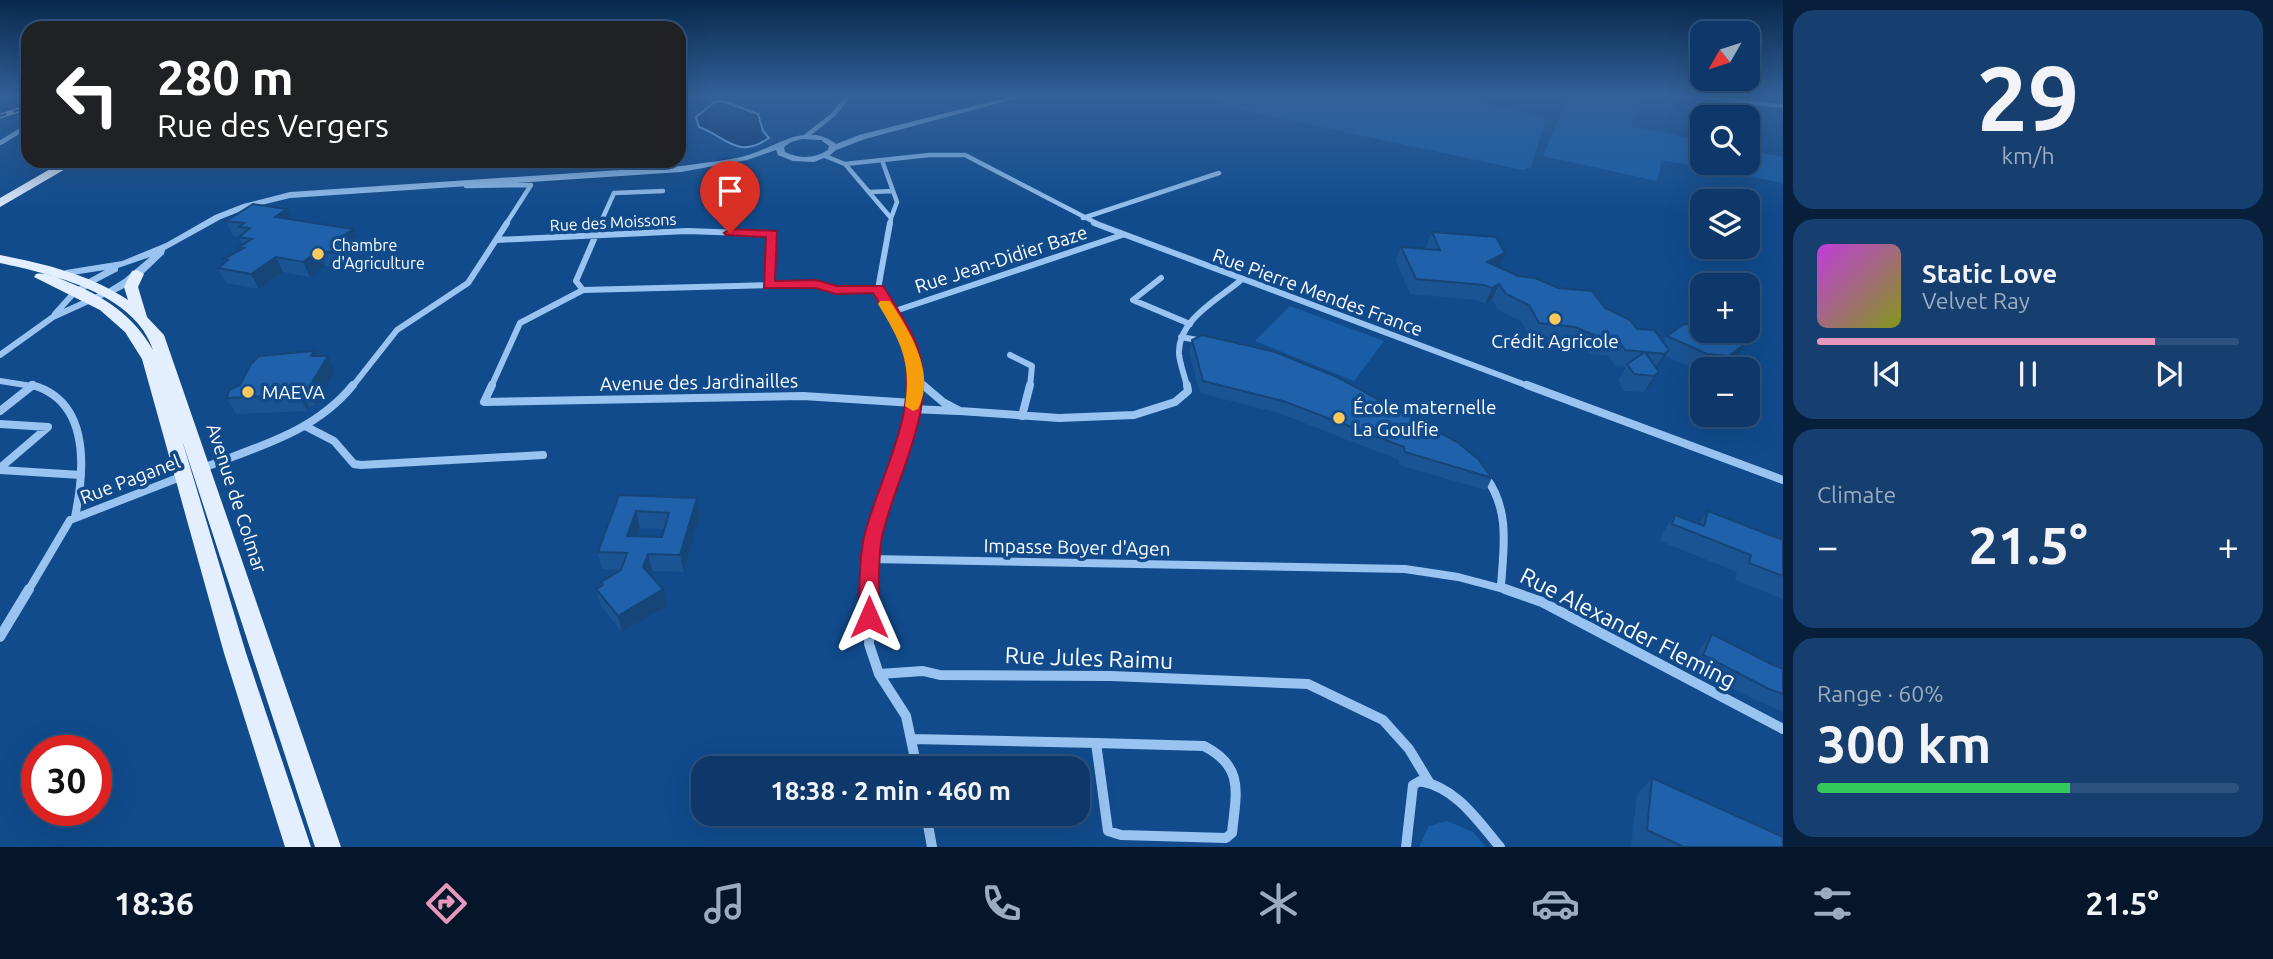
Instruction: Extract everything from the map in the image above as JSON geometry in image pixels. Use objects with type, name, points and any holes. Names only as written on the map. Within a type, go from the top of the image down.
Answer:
[{"type":"main road","points":[[1,202],[50,168]]},
{"type":"main road","points":[[1,202],[61,168]]},
{"type":"main road","name":"Avenue de Colmar","points":[[0,259],[66,273],[95,294],[133,329],[150,359],[200,469],[235,653],[298,847]]},
{"type":"main road","name":"Avenue de Colmar","points":[[0,268],[41,277],[95,294],[140,316],[162,346],[200,469],[328,847]]},
{"type":"main road","points":[[137,274],[131,287],[140,316]]},
{"type":"street","points":[[825,156],[833,148],[868,135]]},
{"type":"street","points":[[747,158],[780,146],[788,140],[806,136],[862,136]]},
{"type":"street","points":[[821,136],[833,148]]},
{"type":"street","points":[[780,146],[785,156]]},
{"type":"street","name":"Rue Pierre Mendes France","points":[[845,164],[929,155],[965,155],[1083,218],[1123,235],[1783,480]]},
{"type":"street","points":[[66,273],[124,264],[169,245],[207,223],[246,206],[307,192],[681,169],[747,158],[785,156],[800,159],[825,156],[845,164],[891,218]]},
{"type":"street","points":[[883,163],[897,202],[891,218],[878,289],[889,313],[908,342],[917,380],[894,478],[873,538],[870,559],[869,644],[879,674],[902,706],[915,756]]},
{"type":"street","points":[[1083,218],[1219,173]]},
{"type":"street","name":"Rue Paganel","points":[[0,637],[65,525],[75,517],[307,427],[350,392],[375,353],[397,330],[468,283],[531,185],[312,195],[268,203],[207,223]]},
{"type":"street","points":[[663,191],[614,193],[593,236],[576,281],[583,290],[816,284],[836,290],[878,289]]},
{"type":"street","points":[[870,192],[893,191]]},
{"type":"street","name":"Rue des Moissons","points":[[496,240],[687,232],[773,234],[768,285]]},
{"type":"street","name":"Rue Jean-Didier Baze","points":[[889,313],[1123,235]]},
{"type":"street","points":[[0,355],[52,317],[137,274],[169,245]]},
{"type":"street","points":[[52,317],[95,294],[124,264]]},
{"type":"street","points":[[1161,278],[1133,300],[1190,324]]},
{"type":"street","points":[[1214,344],[1181,337],[1190,324],[1241,280]]},
{"type":"street","name":"Avenue des Jardinailles","points":[[583,290],[520,323],[484,402],[803,396],[1081,421],[1116,418],[1182,399],[1188,391],[1179,353],[1181,337]]},
{"type":"street","points":[[1010,355],[1032,366],[1034,370],[1022,416]]},
{"type":"street","points":[[917,380],[958,411]]},
{"type":"street","points":[[0,381],[33,385],[50,391],[64,402],[72,416],[81,445],[75,517]]},
{"type":"street","points":[[0,411],[33,385]]},
{"type":"street","points":[[0,424],[48,427],[0,469]]},
{"type":"street","points":[[307,427],[334,441],[354,464],[361,465],[543,455]]},
{"type":"street","points":[[0,469],[80,475]]},
{"type":"street","points":[[1480,472],[1492,484],[1502,503],[1501,585]]},
{"type":"street","name":"Impasse Boyer d'Agen","points":[[870,559],[1284,567]]},
{"type":"street","name":"Rue Alexander Fleming","points":[[1284,567],[1405,569],[1501,585],[1542,602],[1783,729]]},
{"type":"street","name":"Rue Jules Raimu","points":[[879,674],[923,671],[940,675],[1298,682],[1322,689],[1383,720],[1409,749],[1429,782]]},
{"type":"street","points":[[912,739],[1096,741],[1204,746],[1220,752],[1232,764],[1236,781],[1232,833],[1226,838],[1121,835],[1108,831],[1096,741]]},
{"type":"street","points":[[1406,847],[1413,785],[1420,781],[1437,783],[1454,796],[1500,847]]},
{"type":"street","points":[[928,826],[932,847]]},
{"type":"shaded area","points":[[716,135],[766,135],[769,138],[749,147],[733,144]]},
{"type":"shaded area","points":[[1357,135],[1541,135],[1531,167],[1523,170]]},
{"type":"shaded area","points":[[1552,135],[1672,135],[1690,138],[1690,165],[1662,160],[1657,181],[1543,156]]},
{"type":"shaded area","points":[[1760,152],[1783,157],[1783,183],[1741,175],[1760,175]]},
{"type":"shaded area","points":[[1290,306],[1384,341],[1354,381],[1255,341]]},
{"type":"shaded area","points":[[1447,821],[1473,832],[1486,847],[1419,847],[1429,826]]},
{"type":"building","points":[[253,204],[287,209],[275,217],[353,229],[333,243],[347,245],[336,253],[318,251],[303,262],[276,257],[251,274],[218,268],[228,260],[224,259],[244,248],[239,247],[252,239],[239,237],[250,228],[239,227],[244,223],[226,221]]},
{"type":"building","points":[[1432,232],[1496,237],[1505,253],[1487,262],[1518,276],[1535,278],[1558,288],[1592,291],[1605,308],[1630,320],[1637,329],[1654,330],[1669,350],[1664,354],[1625,350],[1618,340],[1601,338],[1575,327],[1539,323],[1529,305],[1506,294],[1499,284],[1492,288],[1416,279],[1401,247],[1440,250]]},
{"type":"building","points":[[1684,324],[1690,325],[1690,343],[1746,343],[1729,356],[1707,354],[1667,336]]},
{"type":"building","name":"École maternelle La Goulfie","points":[[1202,335],[1275,352],[1337,377],[1457,442],[1478,459],[1492,478],[1405,452],[1404,447],[1283,401],[1203,381],[1192,340]]},
{"type":"building","points":[[314,351],[311,356],[328,356],[308,389],[301,390],[299,395],[227,398],[229,390],[240,385],[251,364],[259,356]]},
{"type":"building","points":[[1645,352],[1659,372],[1654,376],[1634,374],[1627,364]]},
{"type":"building","points":[[619,495],[697,498],[680,555],[648,554],[643,567],[663,589],[618,616],[596,589],[603,585],[601,582],[621,570],[627,553],[598,552]],"holes":[[[636,511],[669,513],[662,537],[627,536]]]},
{"type":"building","points":[[1708,511],[1783,540],[1783,576],[1749,563],[1751,555],[1672,524],[1675,515],[1704,526]]},
{"type":"building","points":[[1712,634],[1783,669],[1783,694],[1703,655]]},
{"type":"building","points":[[1652,778],[1783,837],[1783,847],[1684,847],[1647,830]]},
{"type":"slow traffic","points":[[885,304],[908,342],[917,380],[913,406]]},
{"type":"place","name":"Chambre d'Agriculture","points":[[318,254]]},
{"type":"place","name":"Crédit Agricole","points":[[1555,319]]},
{"type":"place","name":"MAEVA","points":[[248,392]]},
{"type":"place","name":"École maternelle La Goulfie","points":[[1339,418]]},
{"type":"route","points":[[730,233],[773,234],[768,285],[816,284],[836,290],[878,289],[889,313],[908,342],[917,380],[914,403],[894,478],[873,538],[869,617]]}]
